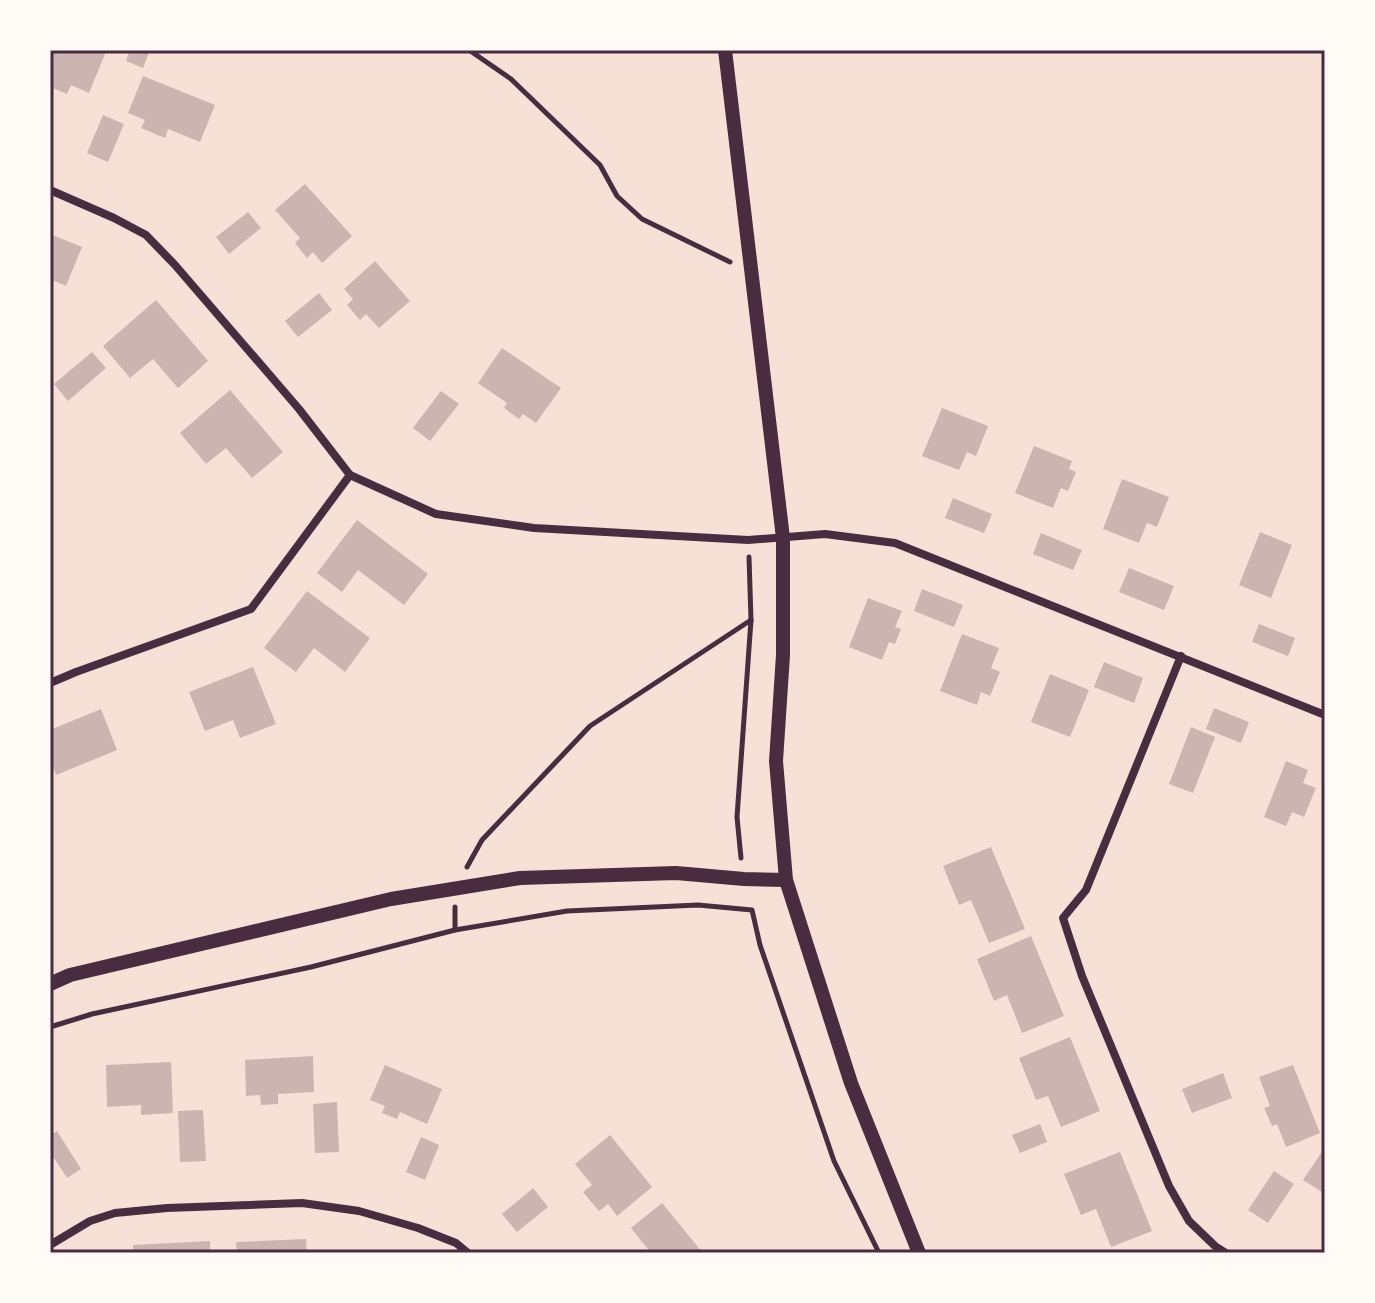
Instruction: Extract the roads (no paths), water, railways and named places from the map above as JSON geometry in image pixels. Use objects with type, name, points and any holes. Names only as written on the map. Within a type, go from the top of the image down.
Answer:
[{"type":"street","points":[[725,50],[783,538],[783,655],[776,761],[786,880],[851,1083],[919,1253]]},
{"type":"street","points":[[50,190],[146,235],[299,409],[350,475],[436,514],[534,528],[748,540],[825,534],[895,543],[1325,715]]},
{"type":"street","points":[[50,683],[251,609],[350,475]]},
{"type":"street","points":[[1181,656],[1086,890],[1063,918],[1082,976],[1169,1186],[1189,1221],[1226,1253]]},
{"type":"street","points":[[50,984],[70,975],[391,899],[520,878],[676,873],[786,880]]},
{"type":"street","points":[[50,1245],[90,1221],[115,1213],[302,1203],[359,1211],[418,1228],[456,1243],[468,1253]]}]
